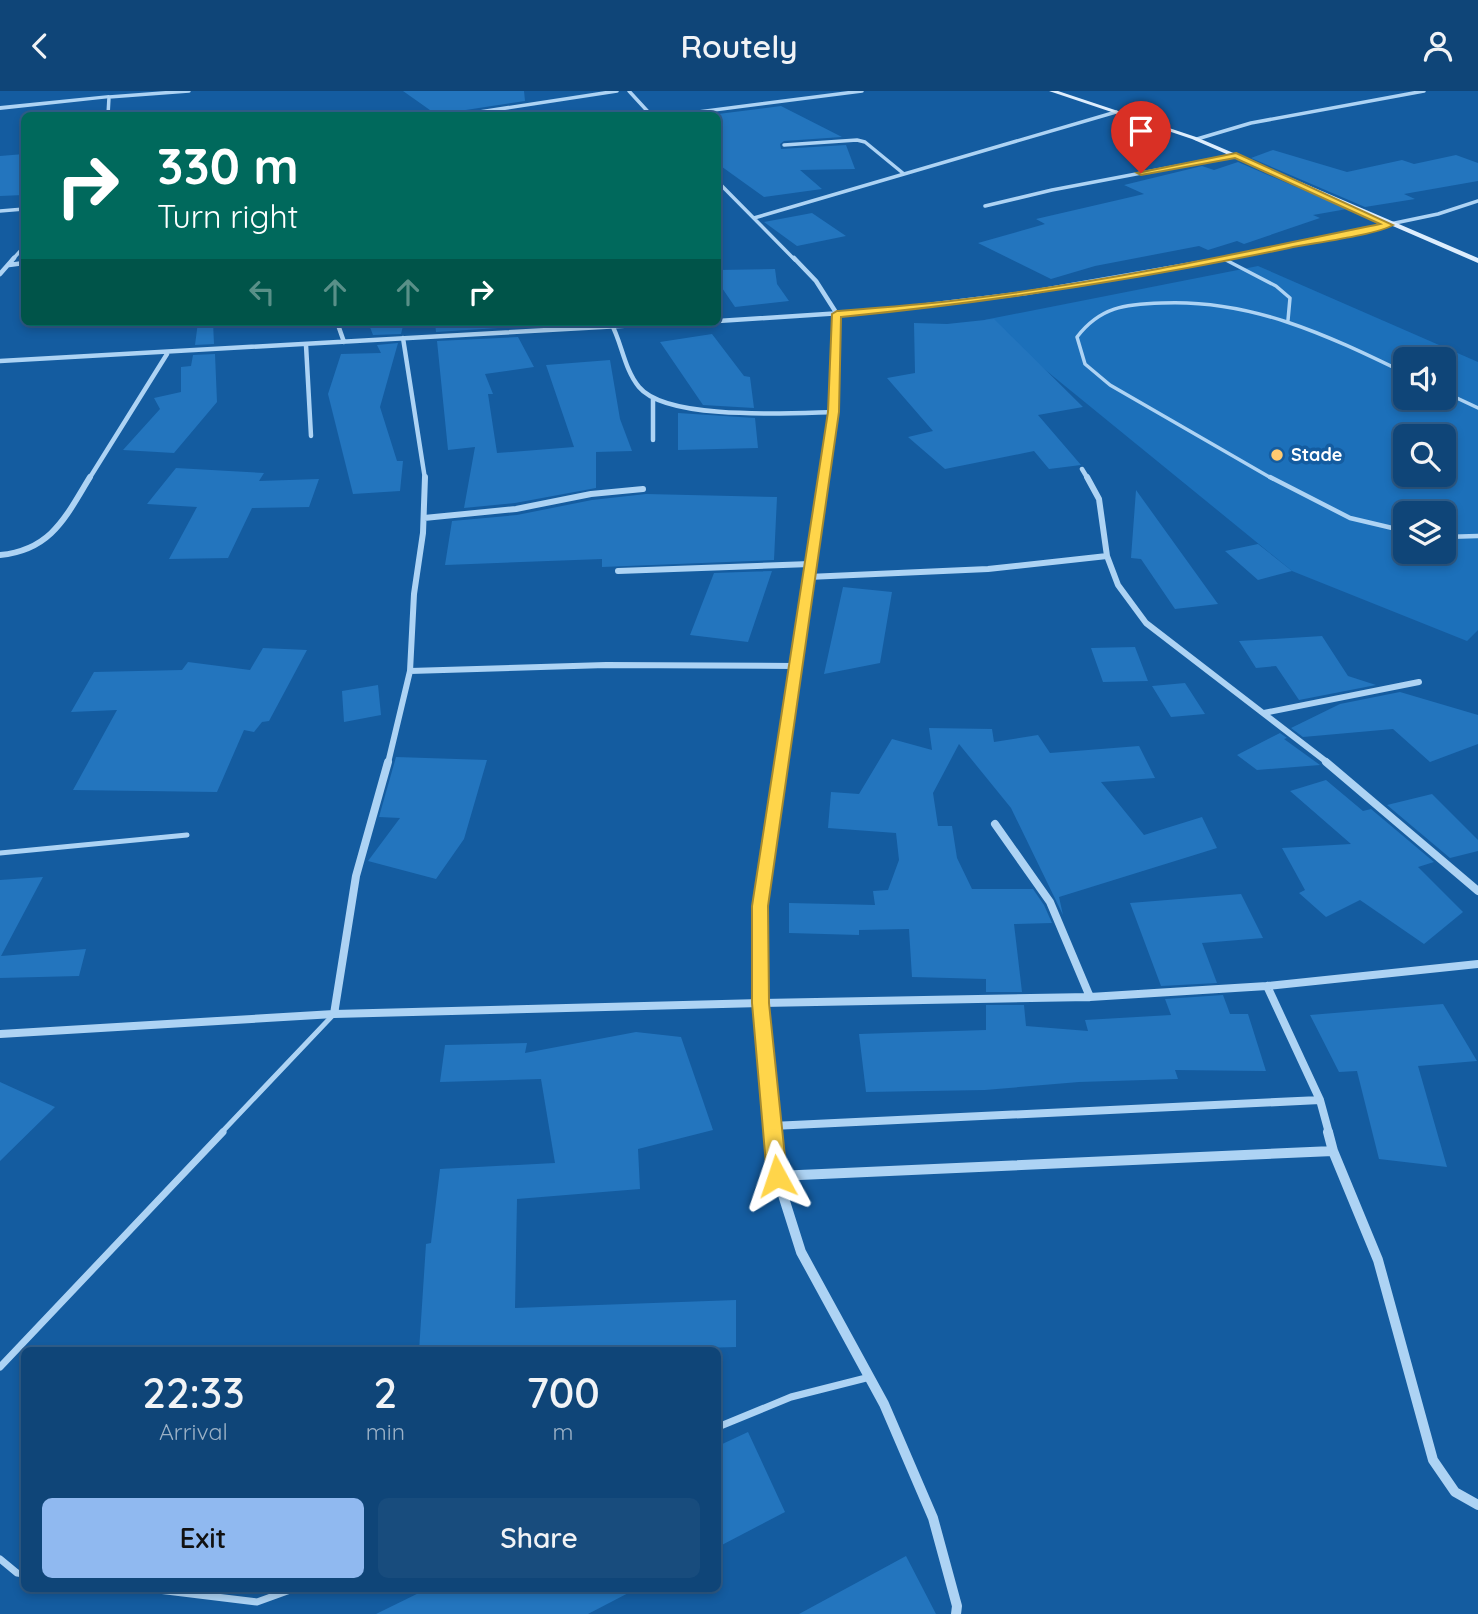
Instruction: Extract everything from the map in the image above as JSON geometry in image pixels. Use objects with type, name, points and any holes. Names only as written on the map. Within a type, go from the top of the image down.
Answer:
[{"type":"main road","points":[[1052,91],[1197,139],[1389,225],[1478,261]]},
{"type":"street","points":[[0,108],[189,91]]},
{"type":"street","points":[[480,112],[617,91]]},
{"type":"street","points":[[629,91],[649,112]]},
{"type":"street","points":[[698,112],[862,91]]},
{"type":"street","points":[[1197,139],[1251,123],[1424,91]]},
{"type":"street","points":[[108,112],[109,97]]},
{"type":"street","points":[[754,218],[1116,113]]},
{"type":"street","points":[[784,145],[857,140],[865,142],[904,174]]},
{"type":"street","points":[[985,206],[1052,190],[1236,155]]},
{"type":"street","points":[[721,185],[816,281],[837,314],[834,412],[760,906],[761,1003],[777,1176],[801,1252],[884,1404],[933,1518],[957,1606],[956,1614]]},
{"type":"street","points":[[721,321],[837,314],[973,301],[1224,259],[1438,214],[1478,201]]},
{"type":"street","points":[[0,211],[21,209]]},
{"type":"street","points":[[0,274],[21,251]]},
{"type":"street","points":[[9,265],[21,263]]},
{"type":"street","points":[[338,326],[344,342]]},
{"type":"street","points":[[0,361],[306,345],[582,326]]},
{"type":"street","points":[[613,326],[637,385],[653,400],[686,409],[834,412]]},
{"type":"street","points":[[334,1014],[356,876],[389,759],[410,671],[414,594],[424,518],[425,478],[403,338]]},
{"type":"street","points":[[306,345],[311,436]]},
{"type":"street","points":[[0,555],[11,555],[41,544],[58,529],[167,353]]},
{"type":"street","points":[[653,400],[653,440]]},
{"type":"street","points":[[1082,469],[1099,499],[1107,556],[1118,585],[1146,623],[1349,780],[1478,891]]},
{"type":"street","points":[[424,518],[516,509],[559,502],[591,493],[643,489]]},
{"type":"street","points":[[808,577],[988,569],[1107,556]]},
{"type":"street","points":[[618,571],[810,564]]},
{"type":"street","points":[[410,671],[606,665],[795,666]]},
{"type":"street","points":[[1264,713],[1419,682]]},
{"type":"street","points":[[995,824],[1050,902],[1090,997]]},
{"type":"street","points":[[0,1034],[334,1014],[1090,997],[1267,986],[1478,964]]},
{"type":"street","points":[[1267,986],[1320,1100],[1333,1151],[1378,1260],[1433,1460],[1455,1492],[1478,1505]]},
{"type":"street","points":[[772,1126],[1320,1100]]},
{"type":"street","points":[[777,1176],[1333,1151]]},
{"type":"lane","points":[[1224,259],[1276,286],[1290,298],[1289,320]]},
{"type":"lane","points":[[1393,368],[1289,320],[1228,303],[1174,301],[1131,306],[1093,318],[1077,337],[1085,364],[1121,392],[1244,464],[1350,517],[1393,528]]},
{"type":"lane","points":[[1456,398],[1478,408]]},
{"type":"lane","points":[[1456,537],[1478,536]]},
{"type":"lane","points":[[0,853],[187,835]]},
{"type":"lane","points":[[0,1367],[334,1014]]},
{"type":"lane","points":[[721,1426],[791,1397],[870,1377]]},
{"type":"lane","points":[[0,1559],[21,1574]]},
{"type":"lane","points":[[174,1592],[257,1602],[285,1592]]},
{"type":"shaded area","name":"Stade","points":[[1258,266],[1444,347],[1393,347],[1393,410],[1456,410],[1456,352],[1478,362],[1478,630],[1467,641],[1292,571],[984,320]]},
{"type":"building","points":[[403,91],[524,91],[525,101],[458,112],[433,112]]},
{"type":"building","points":[[781,106],[842,137],[784,141],[780,144],[781,149],[846,145],[855,169],[800,170],[822,189],[764,197],[721,166],[721,114]]},
{"type":"building","points":[[1273,150],[1347,172],[1402,160],[1414,164],[1456,155],[1478,163],[1478,181],[1404,194],[1415,199],[1365,207],[1251,158]]},
{"type":"building","points":[[21,154],[21,195],[0,196],[0,156]]},
{"type":"building","points":[[1238,162],[1347,209],[1313,215],[1320,218],[1244,244],[1237,241],[1208,250],[1199,246],[1095,266],[1051,279],[978,243],[1045,224],[1036,219],[1144,194],[1124,185],[1202,166],[1214,170]]},
{"type":"building","points":[[812,213],[846,236],[797,246],[764,222]]},
{"type":"building","points":[[775,269],[777,284],[789,301],[735,307],[721,286],[721,270]]},
{"type":"building","points":[[994,319],[1083,407],[1038,415],[1081,465],[1049,469],[1034,451],[945,469],[908,437],[933,431],[887,378],[915,373],[914,323],[947,324]]},
{"type":"building","points":[[197,326],[213,326],[214,344],[195,345]]},
{"type":"building","points":[[370,326],[403,326],[401,334],[373,335]]},
{"type":"building","points":[[435,326],[513,327],[436,332]]},
{"type":"building","points":[[712,334],[744,376],[750,377],[754,408],[703,405],[660,342]]},
{"type":"building","points":[[518,337],[534,367],[485,374],[493,394],[488,394],[497,453],[574,447],[546,365],[610,360],[620,419],[632,451],[596,452],[596,488],[515,503],[464,508],[475,447],[448,450],[437,341]]},
{"type":"building","points":[[398,343],[380,407],[397,461],[403,461],[400,491],[353,494],[328,394],[341,354],[381,353],[377,345]]},
{"type":"building","points":[[215,354],[217,402],[174,453],[123,450],[160,409],[154,398],[181,392],[181,367],[191,366],[193,355]]},
{"type":"building","points":[[678,413],[755,418],[758,448],[678,450]]},
{"type":"building","points":[[176,468],[264,473],[259,481],[319,479],[309,507],[252,508],[228,558],[169,559],[197,507],[147,504]]},
{"type":"building","points":[[1136,490],[1218,604],[1175,609],[1141,559],[1131,558]]},
{"type":"building","points":[[646,494],[777,497],[774,560],[602,567],[602,559],[445,565],[452,521],[517,515],[592,500]]},
{"type":"building","points":[[1258,544],[1292,571],[1258,580],[1225,551]]},
{"type":"building","points":[[772,571],[748,642],[690,635],[714,573]]},
{"type":"building","points":[[843,587],[892,592],[880,663],[824,674]]},
{"type":"building","points":[[1322,636],[1348,676],[1376,685],[1299,700],[1276,666],[1256,668],[1239,641]]},
{"type":"building","points":[[1135,647],[1148,681],[1103,682],[1091,648]]},
{"type":"building","points":[[263,648],[307,650],[269,721],[262,722],[254,732],[244,730],[217,792],[73,790],[117,710],[71,712],[94,672],[182,670],[188,662],[250,670]]},
{"type":"building","points":[[1185,683],[1205,714],[1171,717],[1152,686]]},
{"type":"building","points":[[378,685],[381,715],[344,722],[342,691]]},
{"type":"building","points":[[1400,692],[1478,715],[1478,744],[1430,762],[1393,729],[1303,737],[1291,728],[1340,704]]},
{"type":"building","points":[[929,728],[992,729],[994,742],[1038,735],[1050,753],[1139,746],[1155,778],[1101,782],[1144,835],[1202,817],[1217,848],[1059,897],[1063,915],[1011,808],[959,744],[933,793],[938,826],[952,826],[957,858],[972,889],[1033,889],[1052,923],[1014,924],[1022,992],[986,992],[986,979],[912,977],[909,929],[859,930],[859,935],[789,933],[789,903],[875,905],[873,891],[888,890],[899,860],[896,833],[828,828],[831,792],[859,794],[892,739],[932,750]]},
{"type":"building","points":[[1280,733],[1287,738],[1284,739],[1320,765],[1257,770],[1237,755]]},
{"type":"building","points":[[396,757],[487,760],[464,839],[436,879],[368,861],[400,818],[379,817]]},
{"type":"building","points":[[1326,780],[1363,811],[1371,809],[1434,862],[1418,867],[1463,912],[1424,944],[1360,900],[1326,917],[1299,893],[1305,890],[1282,848],[1351,844],[1290,791]]},
{"type":"building","points":[[1432,794],[1478,840],[1478,851],[1450,858],[1387,805]]},
{"type":"building","points":[[43,877],[1,956],[86,949],[79,976],[0,978],[0,880]]},
{"type":"building","points":[[1241,894],[1263,938],[1202,943],[1217,983],[1161,986],[1130,903]]},
{"type":"building","points":[[1223,995],[1230,1014],[1248,1014],[1266,1071],[1175,1070],[1178,1079],[1079,1082],[985,1090],[866,1092],[859,1034],[986,1030],[986,1005],[1024,1005],[1026,1026],[1088,1031],[1085,1020],[1171,1015],[1165,999]]},
{"type":"building","points":[[1443,1004],[1477,1061],[1418,1066],[1447,1167],[1379,1159],[1357,1071],[1339,1072],[1310,1015]]},
{"type":"building","points":[[636,1032],[681,1037],[713,1130],[638,1149],[640,1189],[517,1199],[515,1308],[736,1300],[736,1347],[419,1347],[426,1244],[431,1243],[440,1169],[555,1163],[541,1079],[440,1082],[445,1045],[527,1043],[525,1053]]},
{"type":"building","points":[[0,1082],[55,1107],[0,1161]]},
{"type":"building","points":[[748,1432],[785,1512],[721,1545],[721,1445]]},
{"type":"building","points":[[906,1556],[936,1614],[799,1614]]},
{"type":"building","points":[[421,1592],[630,1592],[588,1614],[376,1614]]},
{"type":"place","name":"Stade","points":[[1277,455]]},
{"type":"route","points":[[777,1176],[761,1003],[760,906],[834,412],[837,314],[960,303],[1027,293],[1224,259],[1389,225],[1236,155],[1141,173]]}]
